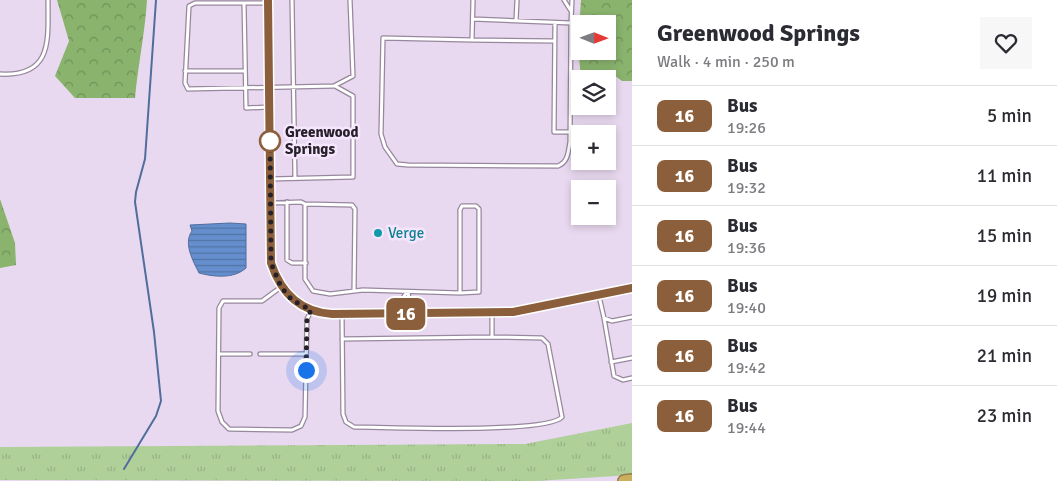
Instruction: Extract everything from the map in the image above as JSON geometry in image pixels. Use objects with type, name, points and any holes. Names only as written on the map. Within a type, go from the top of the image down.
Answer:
[{"type":"highway","points":[[624,481],[632,480]]},
{"type":"street","points":[[268,1],[271,263],[281,287],[292,300],[321,314],[492,313],[532,309],[632,288]]},
{"type":"lane","points":[[0,74],[28,71],[39,63],[47,44],[48,0]]},
{"type":"lane","points":[[292,0],[295,178]]},
{"type":"lane","points":[[268,1],[195,3],[189,6],[184,83],[188,90],[334,86],[353,76],[350,0]]},
{"type":"lane","points":[[472,40],[473,0]]},
{"type":"lane","points":[[516,21],[517,0]]},
{"type":"lane","points":[[564,0],[572,11]]},
{"type":"lane","points":[[572,0],[572,15]]},
{"type":"lane","points":[[244,3],[246,108],[269,107]]},
{"type":"lane","points":[[473,19],[571,23],[568,158],[564,164],[558,166],[397,164],[392,160],[381,134],[383,38],[554,42]]},
{"type":"lane","points":[[554,22],[554,132],[570,132]]},
{"type":"lane","points":[[185,71],[245,71]]},
{"type":"lane","points":[[270,179],[353,177],[353,96],[334,86]]},
{"type":"lane","points":[[270,202],[352,205],[355,210],[354,291]]},
{"type":"lane","points":[[287,202],[287,260],[292,263],[306,263]]},
{"type":"lane","points":[[305,204],[306,279],[312,291],[330,294],[354,291],[460,293],[476,293],[480,290],[479,209],[476,206],[462,206],[460,210],[460,293]]},
{"type":"lane","points":[[281,287],[262,301],[224,301],[219,308],[218,411],[222,422],[228,429],[292,430],[301,426],[305,417],[307,319],[311,310]]},
{"type":"lane","points":[[408,292],[411,314]]},
{"type":"lane","points":[[402,314],[402,299],[408,292]]},
{"type":"lane","points":[[599,296],[614,376],[623,380],[632,378]]},
{"type":"lane","points":[[492,313],[492,337]]},
{"type":"lane","points":[[342,314],[342,339],[343,414],[346,422],[354,427],[523,427],[558,422],[562,417],[548,344],[542,338],[342,339]]},
{"type":"lane","points":[[604,318],[612,321],[632,317]]},
{"type":"lane","points":[[219,354],[250,354]]},
{"type":"lane","points":[[260,354],[306,354]]},
{"type":"lane","points":[[611,362],[632,358]]},
{"type":"green space","points":[[57,0],[147,0],[135,98],[75,98],[55,76],[69,41]]},
{"type":"green space","points":[[581,0],[632,0],[632,81],[622,81],[616,77],[616,70],[580,70],[579,60],[616,60],[616,15],[580,15]]},
{"type":"green space","points":[[0,199],[15,243],[16,265],[0,268]]},
{"type":"green space","points":[[632,423],[632,475],[537,481],[0,480],[0,447],[525,444]]},
{"type":"water","points":[[246,224],[246,268],[241,272],[230,275],[217,276],[199,273],[192,258],[188,241],[192,231],[190,225]]},
{"type":"waterway","points":[[124,469],[156,416],[161,401],[154,332],[135,202],[145,159],[156,0]]},
{"type":"bus line","name":"16","points":[[268,0],[271,263],[280,285],[292,300],[321,314],[497,313],[532,309],[632,288]]},
{"type":"place","name":"Greenwood Springs","points":[[270,141]]},
{"type":"place","name":"Verge","points":[[378,233]]},
{"type":"route","points":[[270,141],[271,263],[281,287],[292,300],[311,310],[307,319],[306,370]]}]
